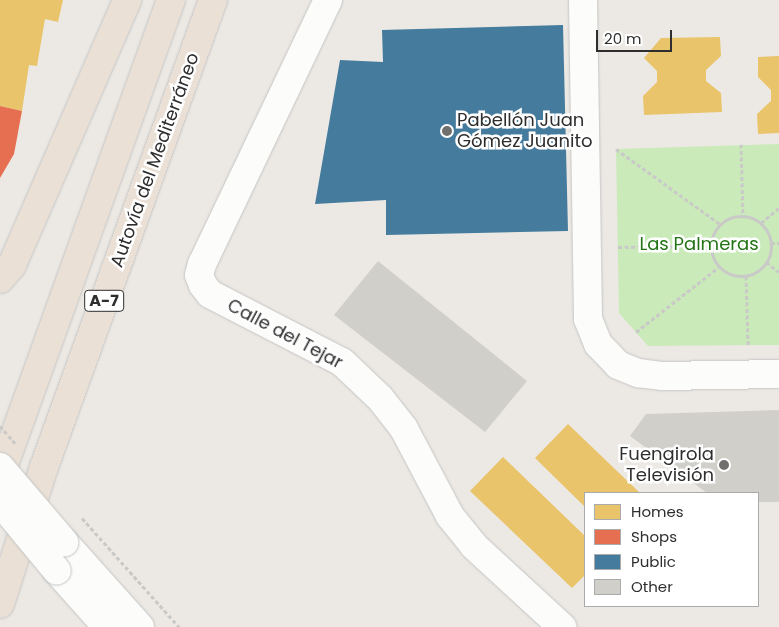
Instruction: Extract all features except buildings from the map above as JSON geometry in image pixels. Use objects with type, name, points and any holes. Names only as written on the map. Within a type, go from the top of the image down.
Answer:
[{"type":"highway","points":[[0,280],[12,265],[127,0]]},
{"type":"highway","name":"A-7","points":[[0,476],[171,0]]},
{"type":"highway","name":"Autovía del Mediterráneo","points":[[0,604],[47,458],[213,0]]},
{"type":"street","name":"Calle del Tejar","points":[[328,0],[202,264],[200,275],[203,285],[210,294],[342,362],[374,392],[404,429],[450,516],[474,546],[562,627]]},
{"type":"street","points":[[583,0],[588,319],[598,344],[618,365],[638,372],[663,376],[779,374]]},
{"type":"street","points":[[0,467],[140,627]]},
{"type":"street","points":[[0,502],[57,571],[107,627]]},
{"type":"path","points":[[741,144],[743,216]]},
{"type":"path","points":[[616,149],[720,224]]},
{"type":"path","points":[[761,223],[779,208]]},
{"type":"path","points":[[743,216],[761,223],[771,243],[766,262],[746,276],[727,273],[719,267],[711,246],[720,224],[728,218],[743,216]]},
{"type":"path","points":[[771,243],[779,243]]},
{"type":"path","points":[[618,247],[711,246]]},
{"type":"path","points":[[766,262],[779,272]]},
{"type":"path","points":[[636,332],[719,267]]},
{"type":"path","points":[[746,276],[748,345]]},
{"type":"path","points":[[0,426],[20,449]]},
{"type":"path","points":[[80,516],[179,627]]},
{"type":"green space","name":"Las Palmeras","points":[[779,144],[779,345],[648,346],[619,313],[616,149]]},
{"type":"place","name":"Pabellón Juan Gómez Juanito","points":[[447,131]]},
{"type":"place","name":"Fuengirola Televisión","points":[[724,465]]}]
